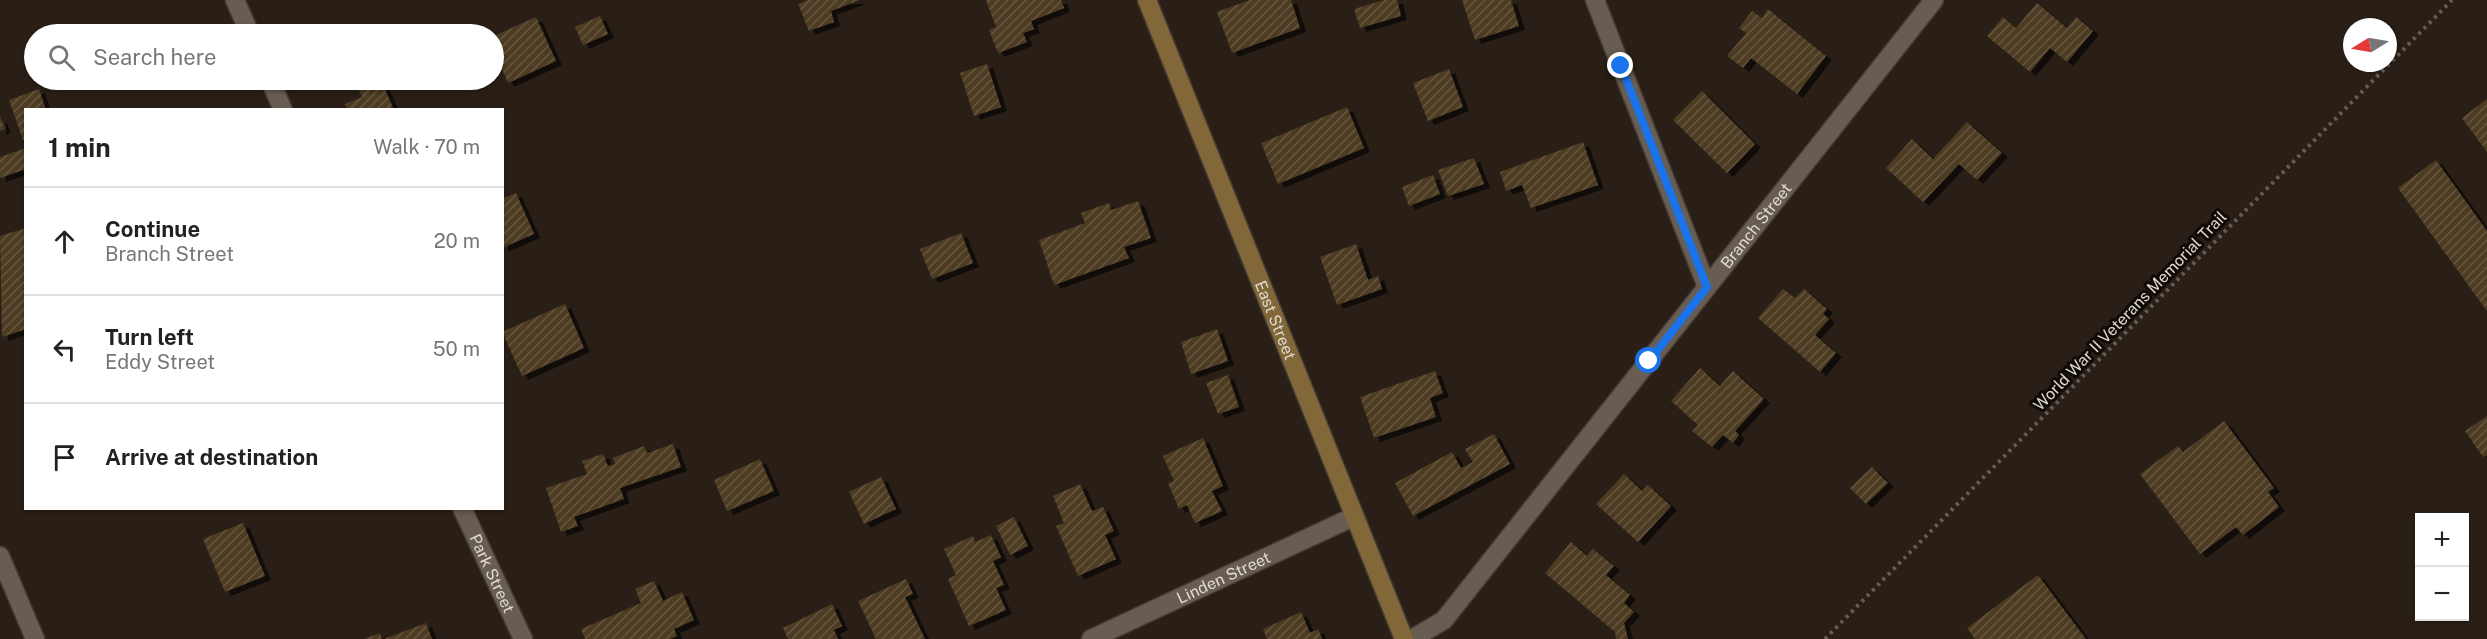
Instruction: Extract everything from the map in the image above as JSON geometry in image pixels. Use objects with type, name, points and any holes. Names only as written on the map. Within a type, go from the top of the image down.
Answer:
[{"type":"main road","name":"East Street","points":[[1147,0],[1404,639]]},
{"type":"street","points":[[235,0],[246,24]]},
{"type":"street","points":[[1595,0],[1707,287]]},
{"type":"street","name":"Branch Street","points":[[1412,639],[1444,620],[1934,0]]},
{"type":"street","points":[[274,90],[282,108]]},
{"type":"street","name":"Park Street","points":[[463,510],[523,639]]},
{"type":"street","name":"Linden Street","points":[[1091,639],[1353,517]]},
{"type":"street","points":[[2,568],[35,639]]},
{"type":"path","name":"World War II Veterans Memorial Trail","points":[[1825,639],[2452,0]]},
{"type":"building","points":[[808,0],[860,0],[831,11],[834,22],[809,31],[798,4]]},
{"type":"building","points":[[986,0],[1061,0],[1064,8],[1031,21],[1034,29],[1023,33],[1027,42],[998,53],[989,30],[996,27]]},
{"type":"building","points":[[1250,0],[1291,0],[1300,28],[1232,53],[1217,12]]},
{"type":"building","points":[[1384,0],[1397,0],[1401,16],[1360,28],[1354,9]]},
{"type":"building","points":[[1462,0],[1511,0],[1519,26],[1475,40]]},
{"type":"building","points":[[2037,3],[2067,28],[2076,17],[2093,31],[2067,62],[2050,48],[2030,72],[1987,36],[2003,17],[2016,28]]},
{"type":"building","points":[[1768,9],[1826,56],[1797,94],[1751,58],[1743,68],[1727,56],[1746,33],[1739,28],[1752,11],[1762,18]]},
{"type":"building","points":[[600,16],[608,34],[583,45],[575,27]]},
{"type":"building","points":[[536,17],[556,61],[508,83],[504,74],[504,31]]},
{"type":"building","points":[[987,64],[1001,107],[974,116],[960,73]]},
{"type":"building","points":[[1449,69],[1463,107],[1428,121],[1413,83]]},
{"type":"building","points":[[39,90],[45,108],[24,108],[24,140],[23,140],[9,100]]},
{"type":"building","points":[[359,90],[385,90],[393,108],[346,108],[345,104],[362,97]]},
{"type":"building","points":[[1702,91],[1755,144],[1727,173],[1673,120]]},
{"type":"building","points":[[2487,99],[2487,152],[2462,118]]},
{"type":"building","points":[[1347,107],[1364,148],[1278,184],[1261,143]]},
{"type":"building","points":[[0,116],[5,129],[0,131]]},
{"type":"building","points":[[1967,122],[2002,153],[1977,180],[1959,164],[1923,202],[1886,168],[1912,139],[1933,159]]},
{"type":"building","points":[[1583,142],[1598,185],[1531,208],[1522,185],[1506,191],[1500,172]]},
{"type":"building","points":[[24,149],[24,170],[0,178],[0,157]]},
{"type":"building","points":[[1474,158],[1484,184],[1448,196],[1438,170]]},
{"type":"building","points":[[2436,160],[2487,231],[2487,311],[2398,188]]},
{"type":"building","points":[[1433,175],[1440,194],[1409,206],[1402,187]]},
{"type":"building","points":[[516,193],[534,234],[504,247],[504,198]]},
{"type":"building","points":[[1138,201],[1151,238],[1124,247],[1129,258],[1054,285],[1039,240],[1085,223],[1081,213],[1109,203],[1111,210]]},
{"type":"building","points":[[24,229],[24,330],[2,337],[0,236]]},
{"type":"building","points":[[961,233],[973,263],[932,279],[920,249]]},
{"type":"building","points":[[1356,244],[1368,280],[1378,276],[1382,289],[1337,305],[1320,257]]},
{"type":"building","points":[[1783,289],[1795,298],[1804,289],[1827,309],[1823,314],[1829,319],[1815,335],[1836,353],[1820,372],[1758,318]]},
{"type":"building","points":[[565,304],[584,348],[522,376],[504,336],[504,331]]},
{"type":"building","points":[[1217,329],[1228,361],[1191,374],[1181,342]]},
{"type":"building","points":[[1700,368],[1720,386],[1733,371],[1764,399],[1735,431],[1739,435],[1733,443],[1723,435],[1712,447],[1692,431],[1698,425],[1671,401]]},
{"type":"building","points":[[1435,371],[1443,393],[1430,398],[1436,417],[1374,438],[1360,397]]},
{"type":"building","points":[[1228,375],[1239,407],[1218,414],[1206,383]]},
{"type":"building","points":[[2487,416],[2487,455],[2483,457],[2465,431]]},
{"type":"building","points":[[2224,421],[2274,488],[2268,492],[2279,507],[2243,535],[2236,527],[2200,554],[2140,474],[2178,446],[2183,452]]},
{"type":"building","points":[[1494,434],[1510,464],[1413,516],[1395,483],[1452,452],[1461,468],[1473,462],[1465,449]]},
{"type":"building","points":[[1203,438],[1223,486],[1212,491],[1222,511],[1195,523],[1187,505],[1179,509],[1168,483],[1174,481],[1163,456]]},
{"type":"building","points":[[673,444],[681,467],[620,488],[624,499],[574,517],[578,526],[561,532],[546,488],[587,474],[582,461],[603,454],[608,466],[615,464],[613,458],[644,446],[647,453]]},
{"type":"building","points":[[760,459],[774,491],[727,511],[714,480]]},
{"type":"building","points":[[1872,467],[1888,483],[1866,504],[1850,488]]},
{"type":"building","points":[[1624,474],[1642,491],[1648,485],[1671,506],[1638,542],[1596,504]]},
{"type":"building","points":[[881,477],[896,509],[864,524],[849,492]]},
{"type":"building","points":[[1080,484],[1092,511],[1103,507],[1114,531],[1105,535],[1116,559],[1078,576],[1056,526],[1064,523],[1053,496]]},
{"type":"building","points":[[1014,517],[1028,546],[1010,555],[996,526]]},
{"type":"building","points":[[243,523],[265,576],[225,592],[203,539]]},
{"type":"building","points":[[991,535],[1001,557],[993,561],[1004,585],[996,588],[1006,610],[969,626],[948,579],[956,575],[944,549],[973,536],[975,542]]},
{"type":"building","points":[[1571,542],[1587,556],[1593,549],[1614,566],[1606,575],[1630,595],[1624,603],[1634,612],[1624,623],[1628,639],[1616,639],[1615,632],[1545,573]]},
{"type":"building","points":[[2038,575],[2086,639],[1975,639],[1967,628]]},
{"type":"building","points":[[906,579],[913,594],[905,597],[925,639],[876,639],[858,601]]},
{"type":"building","points":[[654,581],[663,601],[682,592],[694,620],[674,629],[677,636],[670,639],[585,639],[581,629],[641,603],[635,589]]},
{"type":"building","points":[[832,604],[842,626],[834,630],[838,639],[788,639],[783,628]]},
{"type":"building","points":[[1301,612],[1310,633],[1318,629],[1322,639],[1267,639],[1263,629]]},
{"type":"building","points":[[426,623],[432,639],[384,639]]},
{"type":"building","points":[[380,633],[382,639],[364,639]]},
{"type":"route","points":[[1621,66],[1707,287],[1649,361]]}]
